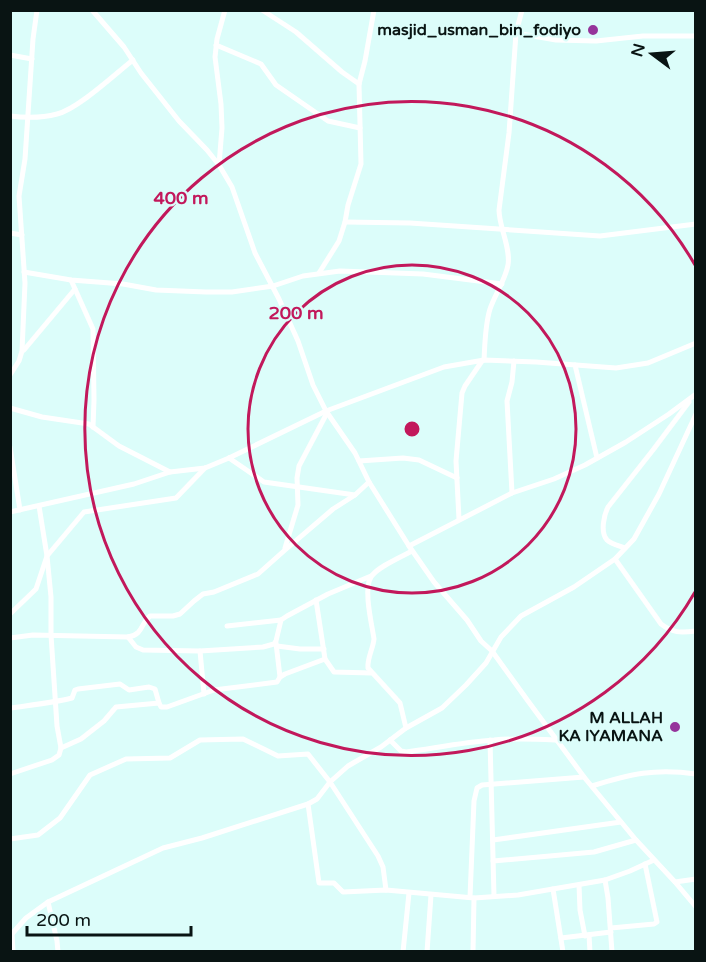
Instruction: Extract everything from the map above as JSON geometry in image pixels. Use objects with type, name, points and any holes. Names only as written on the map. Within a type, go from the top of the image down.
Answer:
[{"type":"street","points":[[10,375],[22,351],[25,283],[19,196],[29,118],[33,39],[37,10]]},
{"type":"street","points":[[92,10],[124,47],[141,73],[180,121],[219,165],[232,187],[255,254],[273,286],[327,412],[355,453],[369,482],[410,548],[434,582],[492,651],[591,786],[696,907]]},
{"type":"street","points":[[219,165],[222,128],[215,57],[225,10]]},
{"type":"street","points":[[262,10],[296,32],[359,84]]},
{"type":"street","points":[[319,273],[339,242],[361,164],[359,84],[374,10]]},
{"type":"street","points":[[459,519],[456,461],[462,393],[483,360],[490,308],[502,284],[509,259],[499,210],[509,133],[516,33],[522,10]]},
{"type":"street","points":[[516,33],[556,40],[596,41],[643,36],[696,36]]},
{"type":"street","points":[[216,45],[264,66],[276,85],[328,121],[360,128]]},
{"type":"street","points":[[10,55],[32,58]]},
{"type":"street","points":[[10,117],[29,118],[57,114],[70,108],[133,60]]},
{"type":"street","points":[[345,222],[410,223],[600,236],[696,224]]},
{"type":"street","points":[[10,233],[22,235]]},
{"type":"street","points":[[24,272],[156,290],[206,292],[232,292],[273,286],[303,276],[340,271],[423,274],[502,284]]},
{"type":"street","points":[[71,280],[93,329],[93,427]]},
{"type":"street","points":[[22,351],[75,290]]},
{"type":"street","points":[[10,512],[134,484],[170,472],[205,468],[327,412],[444,367],[483,360],[616,368],[648,363],[696,343]]},
{"type":"street","points":[[512,493],[507,409],[514,361]]},
{"type":"street","points":[[575,365],[597,458]]},
{"type":"street","points":[[227,626],[281,620],[316,600],[371,576],[410,548],[459,519],[512,493],[554,479],[626,442],[694,396]]},
{"type":"street","points":[[625,548],[608,541],[605,536],[604,514],[694,396]]},
{"type":"street","points":[[10,408],[42,417],[84,423],[119,446],[170,472]]},
{"type":"street","points":[[285,550],[298,505],[299,466],[327,412]]},
{"type":"street","points":[[13,951],[11,935],[26,918],[48,902],[163,848],[308,804],[317,799],[330,782],[348,766],[406,728],[442,708],[486,663],[501,637],[521,615],[574,587],[615,559],[634,538],[659,494],[696,414]]},
{"type":"street","points":[[10,447],[20,510]]},
{"type":"street","points":[[229,458],[264,482],[355,495]]},
{"type":"street","points":[[359,461],[403,458],[419,460],[457,477]]},
{"type":"street","points":[[10,614],[36,589],[47,556],[84,512],[176,498],[205,468]]},
{"type":"street","points":[[10,638],[33,635],[134,636],[150,616],[180,614],[203,594],[214,592],[258,574],[333,509],[355,495],[369,482]]},
{"type":"street","points":[[10,774],[52,760],[59,755],[61,748],[51,636],[51,597],[39,506]]},
{"type":"street","points":[[615,559],[661,624],[680,633],[696,631]]},
{"type":"street","points":[[371,576],[368,596],[374,639],[368,668],[400,703],[406,728]]},
{"type":"street","points":[[316,600],[325,659],[334,672],[371,673]]},
{"type":"street","points":[[280,677],[277,643],[281,620]]},
{"type":"street","points":[[128,637],[136,647],[143,650],[200,651],[263,647],[277,643],[300,649],[324,649]]},
{"type":"street","points":[[200,651],[204,694]]},
{"type":"street","points":[[10,708],[72,698],[75,690],[78,689],[120,684],[129,690],[152,687],[155,689],[161,707],[167,707],[214,690],[277,682],[280,677],[325,659]]},
{"type":"street","points":[[61,748],[81,739],[104,721],[116,707],[159,703]]},
{"type":"street","points":[[10,839],[38,835],[60,818],[90,775],[126,759],[170,758],[200,740],[243,739],[278,756],[308,754],[330,782],[378,856],[383,867],[386,890]]},
{"type":"street","points":[[390,740],[406,752],[490,740],[556,740]]},
{"type":"street","points":[[490,740],[494,896]]},
{"type":"street","points":[[591,786],[650,772],[677,771],[696,774]]},
{"type":"street","points":[[473,951],[472,897],[477,788],[482,785],[584,777]]},
{"type":"street","points":[[308,804],[319,883],[334,884],[346,893],[386,890],[472,897],[518,895],[605,880],[654,860]]},
{"type":"street","points":[[493,840],[621,822]]},
{"type":"street","points":[[494,861],[594,852],[636,840]]},
{"type":"street","points":[[561,938],[657,924],[645,864]]},
{"type":"street","points":[[675,882],[696,879]]},
{"type":"street","points":[[605,880],[612,951]]},
{"type":"street","points":[[579,885],[590,951]]},
{"type":"street","points":[[553,889],[563,951]]},
{"type":"street","points":[[403,951],[409,893]]},
{"type":"street","points":[[427,951],[431,895]]},
{"type":"street","points":[[48,902],[58,951]]},
{"type":"place","name":"masjid_usman_bin_fodiyo","points":[[593,30]]},
{"type":"place","name":"M ALLAH KA IYAMANA","points":[[675,727]]}]
